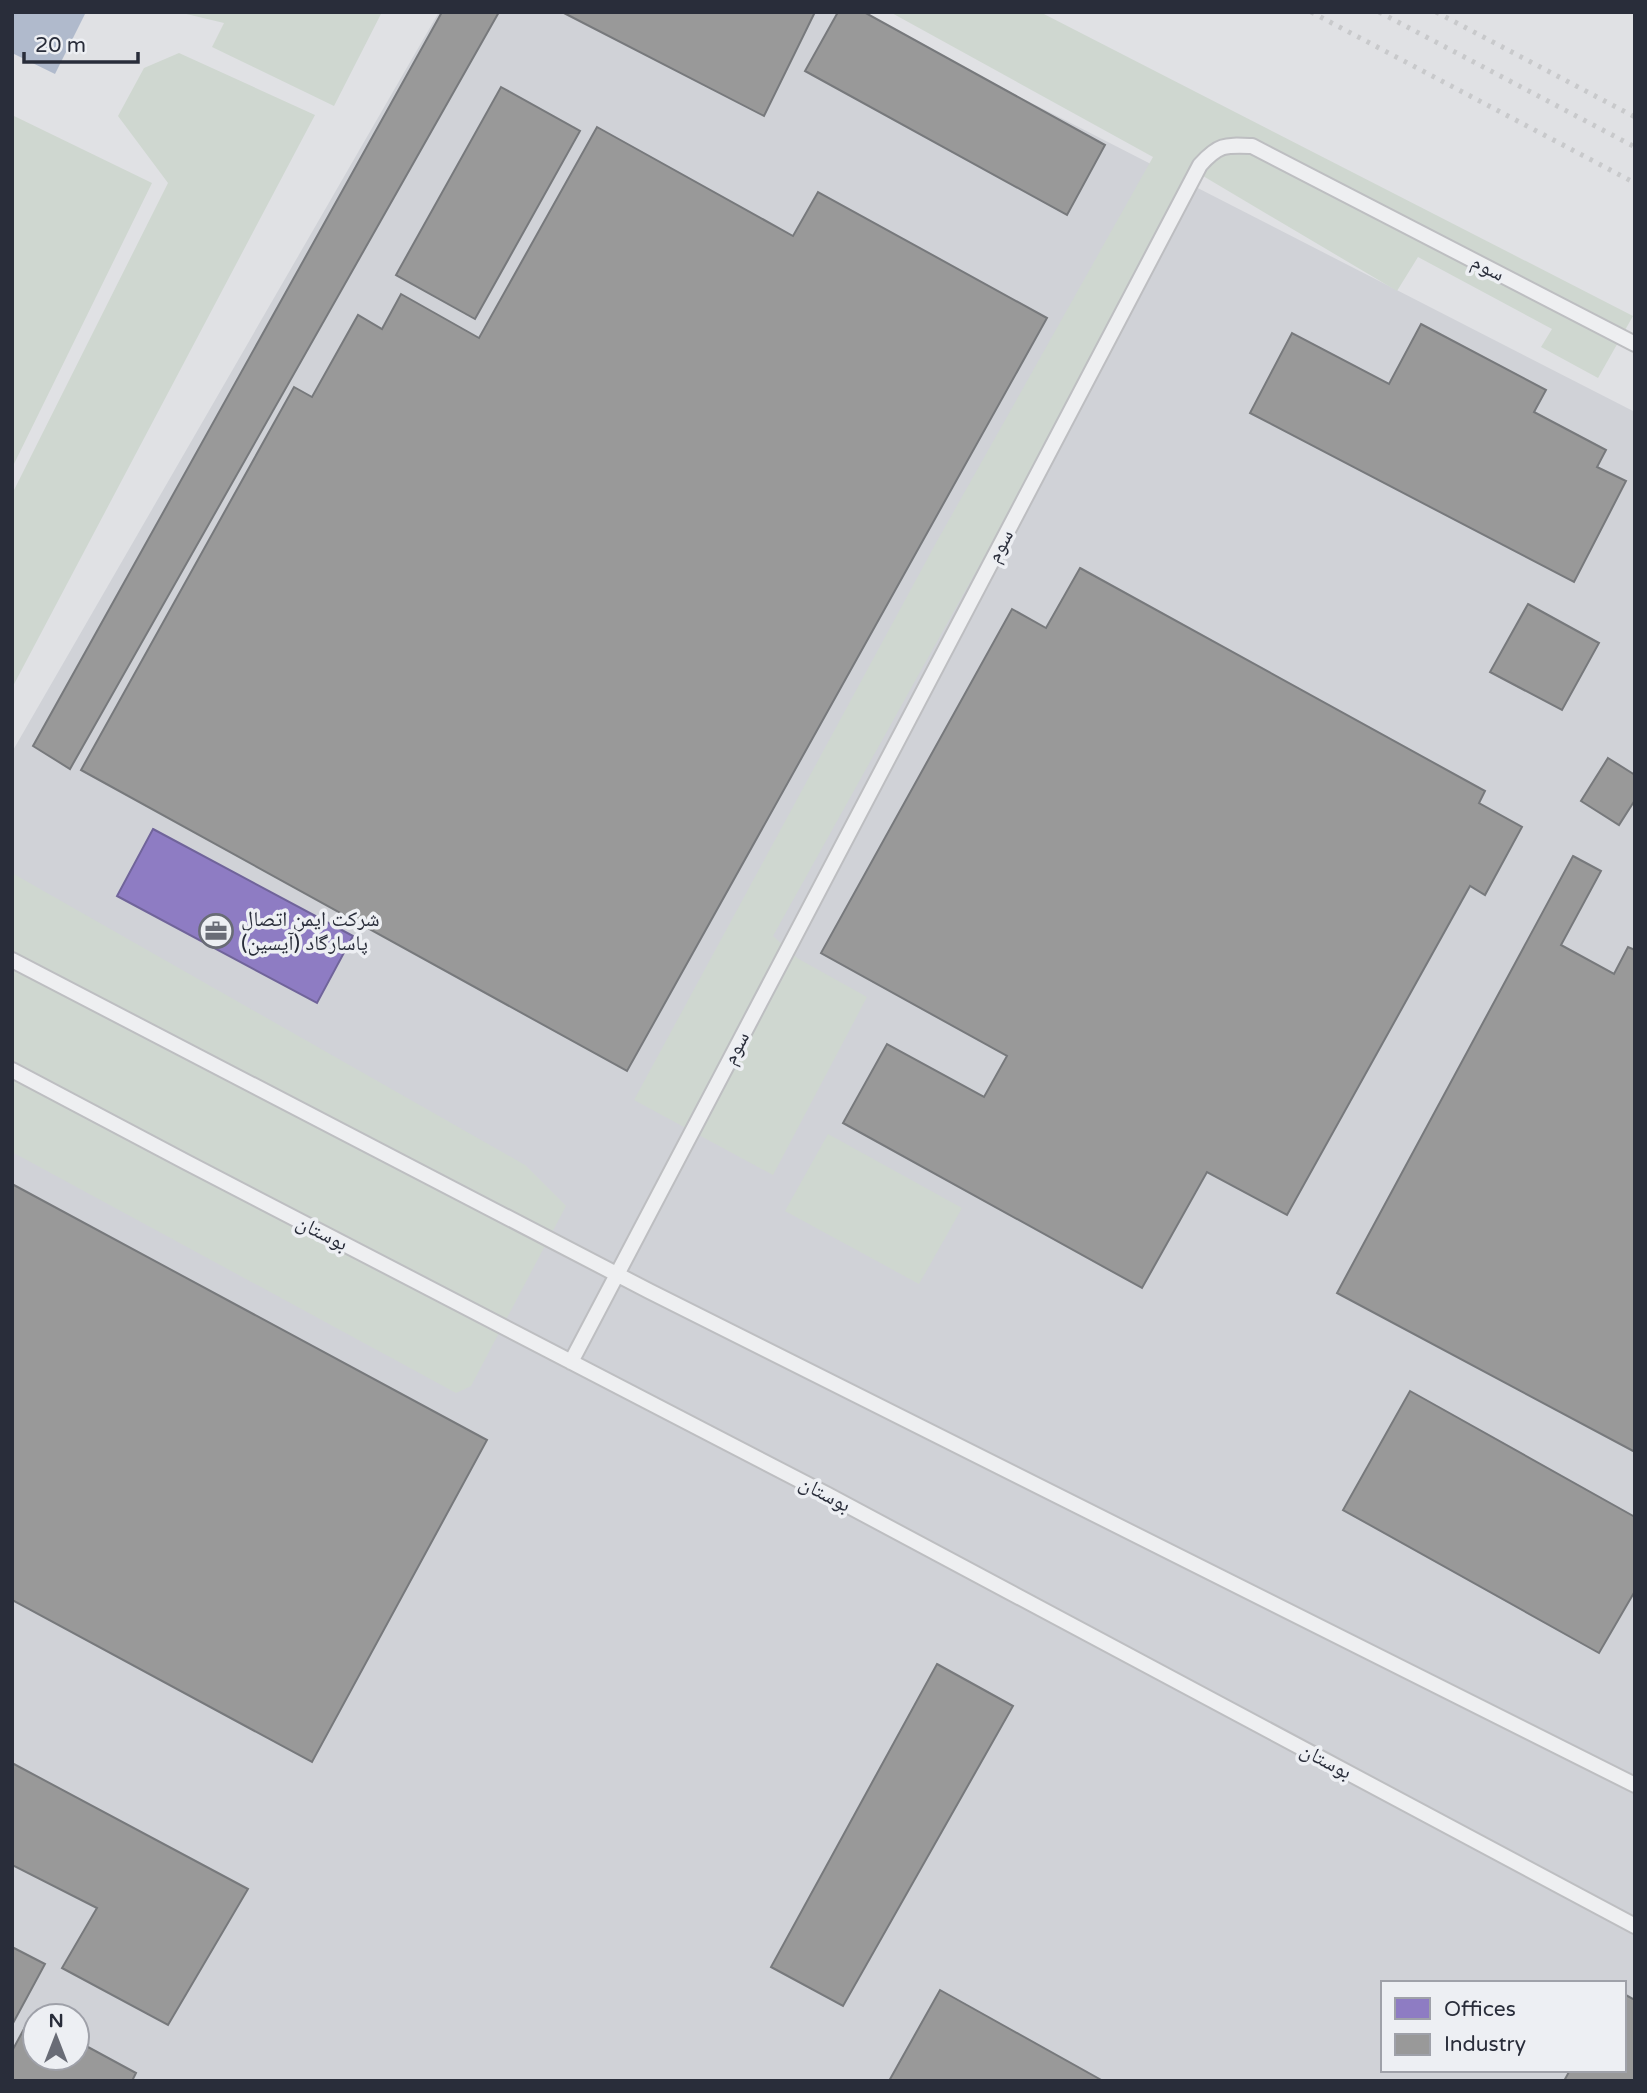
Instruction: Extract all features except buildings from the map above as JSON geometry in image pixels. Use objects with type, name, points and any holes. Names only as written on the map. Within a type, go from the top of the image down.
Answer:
[{"type":"lane","name":"سوم","points":[[571,1362],[1200,165],[1213,151],[1229,145],[1252,146],[1635,344]]},
{"type":"lane","points":[[12,960],[617,1275],[1635,1785]]},
{"type":"lane","name":"بوستان","points":[[12,1070],[841,1502],[1635,1926]]},
{"type":"shaded area","points":[[178,12],[382,12],[334,106],[212,47],[224,23]]},
{"type":"shaded area","points":[[439,12],[854,12],[1635,412],[1635,2081],[12,2081],[12,752]]},
{"type":"shaded area","points":[[890,12],[1040,12],[1633,316],[1598,378],[1541,347],[1552,329],[1418,257],[1397,291],[1198,173],[773,936],[797,958],[867,997],[773,1175],[634,1100],[936,543],[1153,157]]},
{"type":"shaded area","points":[[179,53],[315,115],[12,688],[12,494],[168,183],[118,116],[144,68]]},
{"type":"shaded area","points":[[12,115],[152,183],[12,468]]},
{"type":"shaded area","points":[[12,873],[525,1165],[566,1206],[471,1386],[456,1393],[12,1152]]},
{"type":"shaded area","points":[[828,1134],[962,1208],[919,1284],[785,1211]]},
{"type":"water","points":[[12,12],[86,12],[55,74],[12,53]]},
{"type":"railway","points":[[1311,12],[1635,183]]},
{"type":"railway","points":[[1379,12],[1635,147]]},
{"type":"railway","points":[[1436,12],[1635,117]]},
{"type":"place","name":"شرکت ایمن اتصال پاسارگاد (آیسین)","points":[[216,931]]}]
